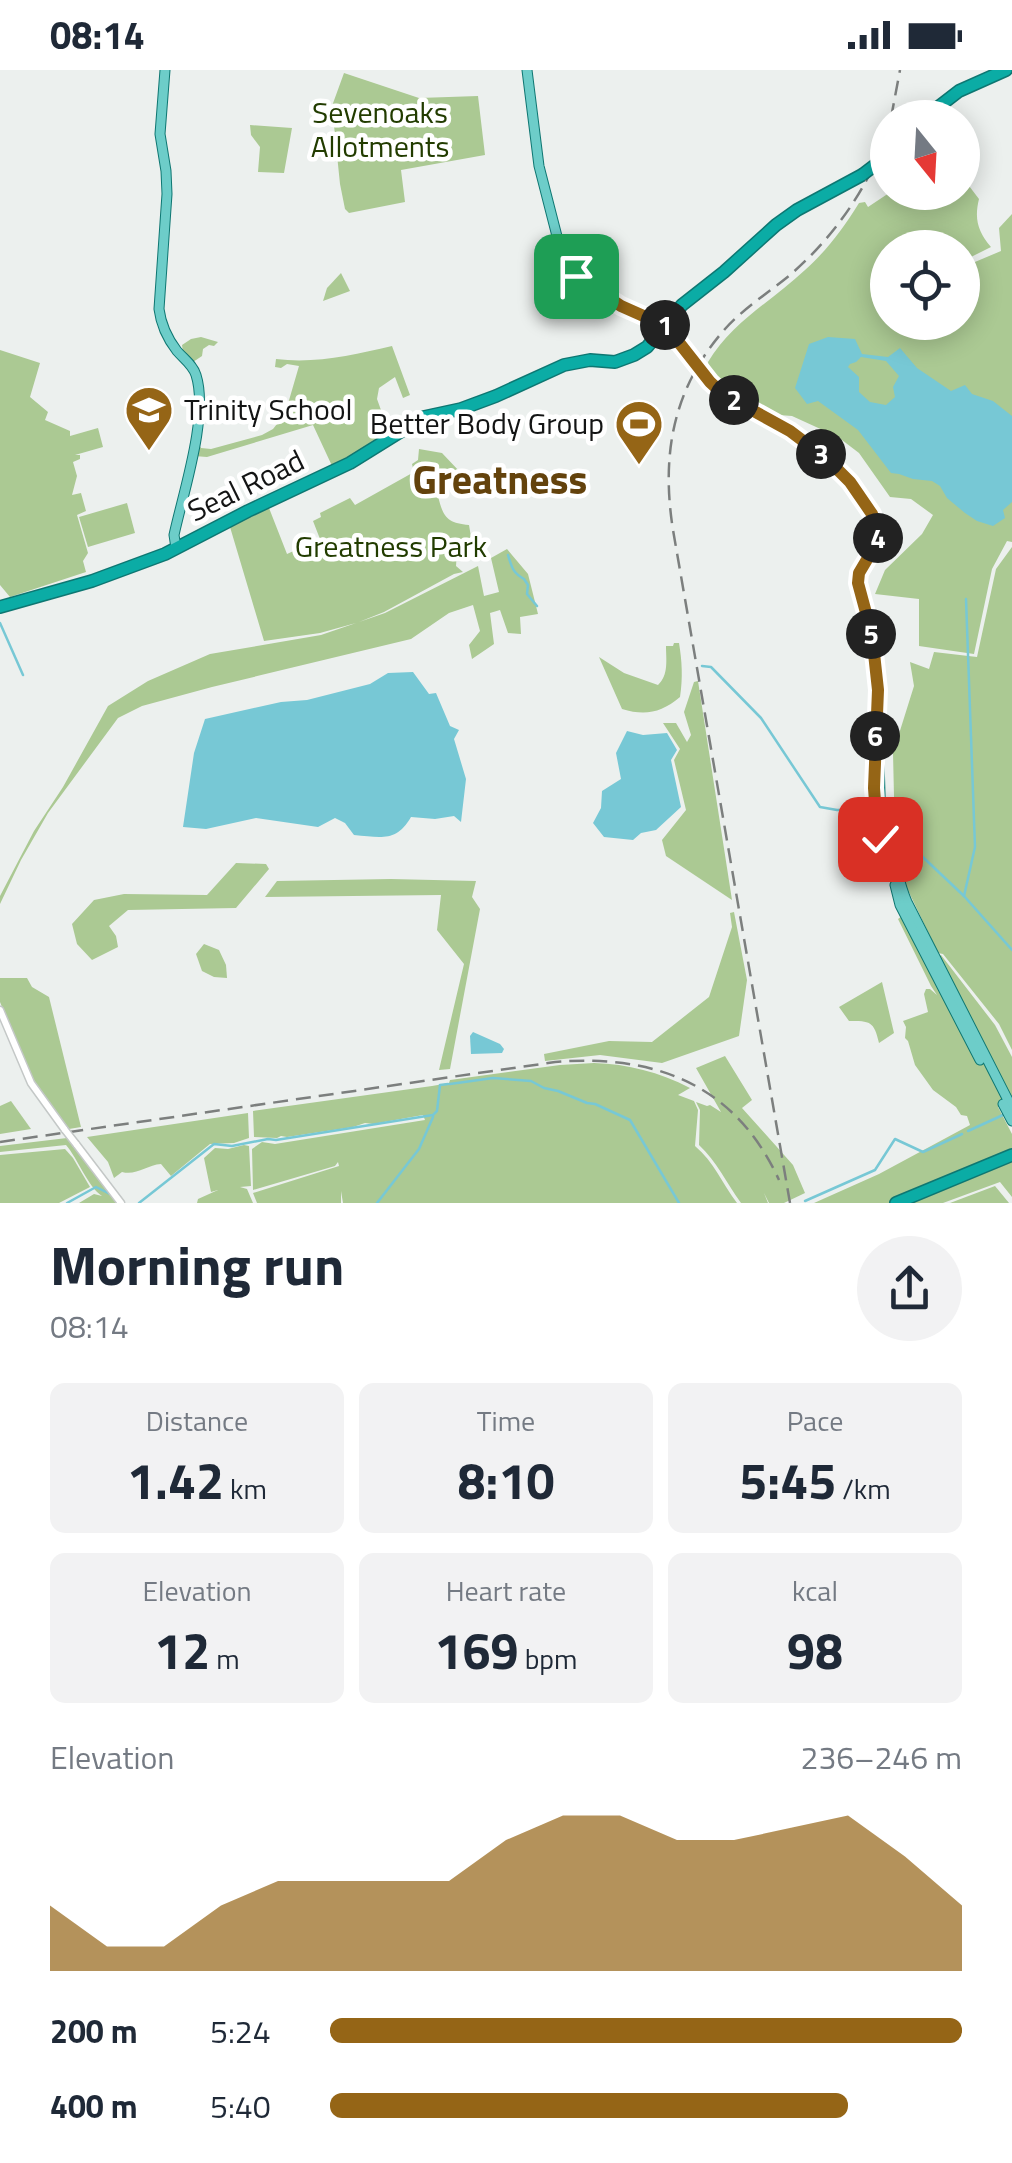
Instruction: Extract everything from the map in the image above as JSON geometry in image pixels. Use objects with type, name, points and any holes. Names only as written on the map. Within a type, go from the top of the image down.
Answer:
[{"type":"highway","points":[[947,100],[960,90],[1006,70]]},
{"type":"highway","name":"Seal Road","points":[[0,607],[144,563],[350,463],[417,420],[496,396],[564,365],[590,360],[615,362],[631,357],[644,349],[682,305],[776,225],[870,168]]},
{"type":"highway","points":[[896,1203],[1012,1158]]},
{"type":"highway","points":[[913,1203],[1012,1158]]},
{"type":"main road","points":[[166,70],[160,134],[167,194],[159,309],[166,334],[194,371],[198,387],[196,433],[174,536],[176,548]]},
{"type":"main road","points":[[527,70],[539,166],[570,270],[621,306],[666,326],[723,394],[790,431],[827,459],[850,482],[872,514],[878,541],[859,573],[858,583],[872,635],[878,690],[884,844],[900,905],[1012,1121]]},
{"type":"main road","points":[[884,844],[907,902],[1012,1108]]},
{"type":"street","points":[[0,1010],[31,1083],[122,1203]]},
{"type":"green space","name":"Sevenoaks Allotments","points":[[344,73],[419,98],[478,96],[485,155],[401,170],[405,202],[349,213],[340,184],[332,106]]},
{"type":"green space","points":[[250,125],[292,128],[284,173],[258,172],[260,147],[251,135]]},
{"type":"green space","points":[[865,202],[868,207],[977,210],[978,225],[991,247],[980,252],[980,230],[870,230],[870,340],[980,340],[980,260],[1001,251],[999,228],[1012,214],[1012,542],[1007,541],[992,569],[974,654],[919,646],[919,599],[875,594],[885,570],[922,534],[933,515],[911,499],[890,497],[859,453],[838,437],[739,398],[709,369],[708,362],[741,323],[821,254],[859,203]]},
{"type":"green space","points":[[341,273],[350,291],[323,301],[327,288]]},
{"type":"green space","points":[[201,337],[218,342],[203,349],[202,356],[193,362],[182,345]]},
{"type":"green space","points":[[392,346],[410,395],[403,398],[395,377],[379,388],[377,399],[390,435],[333,468],[313,425],[207,457],[194,456],[198,443],[201,448],[211,449],[273,429],[285,414],[299,366],[275,367],[276,359],[320,359]]},
{"type":"green space","points":[[0,350],[40,363],[30,397],[48,412],[45,420],[70,431],[70,436],[98,428],[103,447],[75,455],[80,455],[80,459],[73,462],[77,476],[72,495],[81,493],[86,511],[77,515],[88,553],[83,561],[86,572],[10,597],[0,585]]},
{"type":"green space","name":"Greatness Park","points":[[419,449],[442,453],[460,472],[438,496],[447,518],[469,525],[471,537],[457,551],[456,566],[463,572],[359,622],[385,613],[478,566],[484,596],[499,592],[491,558],[507,549],[528,574],[538,614],[520,617],[521,634],[508,633],[500,610],[490,613],[494,644],[472,659],[469,645],[480,631],[473,605],[449,613],[411,639],[212,687],[142,706],[118,718],[48,813],[0,904],[0,896],[34,831],[108,706],[148,681],[210,654],[321,635],[356,623],[264,641],[230,527],[269,508],[287,554],[320,539],[313,521],[321,517],[320,513],[350,498],[355,505],[414,472],[412,464],[418,460]]},
{"type":"green space","points":[[127,503],[135,533],[88,547],[79,517]]},
{"type":"green space","points":[[1012,547],[1012,1050],[999,1024],[943,954],[938,953],[906,886],[895,839],[893,753],[914,686],[910,662],[929,669],[934,652],[977,657],[996,569]]},
{"type":"green space","points":[[679,643],[681,656],[680,697],[652,712],[622,709],[599,657],[624,673],[658,685],[665,672],[666,646]]},
{"type":"green space","points":[[698,681],[732,900],[666,856],[662,840],[686,810],[674,760],[680,749],[663,723],[676,723],[687,742],[691,735],[684,712],[694,682]]},
{"type":"green space","points":[[236,863],[266,864],[269,869],[236,908],[128,910],[109,926],[118,947],[92,960],[77,944],[72,924],[94,900],[124,894],[207,895]]},
{"type":"green space","points":[[277,881],[476,881],[472,897],[480,909],[450,1069],[439,1070],[464,964],[437,930],[441,895],[265,897]]},
{"type":"green space","points":[[734,912],[747,980],[739,1036],[662,1063],[600,1055],[545,1061],[544,1054],[609,1041],[652,1042],[709,997],[732,927],[730,913]]},
{"type":"green space","points":[[902,916],[927,964],[941,955],[995,1025],[1012,1057],[1012,1098],[998,1107],[1012,1134],[1012,1197],[1000,1182],[943,1203],[814,1203],[879,1174],[970,1125],[967,1116],[933,1090],[915,1065],[905,1038],[903,1021],[928,1012],[926,989],[937,995],[898,919]]},
{"type":"green space","points":[[204,944],[219,950],[227,978],[202,971],[196,954]]},
{"type":"green space","points":[[0,978],[27,978],[32,987],[49,997],[81,1127],[69,1129],[28,1072],[0,1002]]},
{"type":"green space","points":[[882,982],[894,1033],[879,1043],[870,1024],[849,1021],[839,1007]]},
{"type":"green space","points":[[725,1056],[752,1100],[742,1108],[793,1165],[805,1193],[784,1203],[769,1203],[764,1193],[768,1203],[741,1203],[699,1145],[700,1110],[696,1102],[721,1112],[696,1068]]},
{"type":"green space","points":[[594,1063],[643,1070],[690,1088],[678,1095],[694,1101],[698,1110],[695,1146],[737,1203],[343,1203],[341,1191],[341,1203],[257,1203],[253,1193],[339,1166],[338,1162],[253,1190],[252,1149],[262,1142],[275,1144],[425,1120],[423,1115],[287,1137],[254,1137],[253,1111],[432,1086],[450,1080]]},
{"type":"green space","points":[[11,1101],[31,1129],[0,1134],[0,1106]]},
{"type":"green space","points":[[248,1113],[249,1138],[210,1144],[171,1176],[161,1164],[122,1172],[114,1178],[108,1162],[87,1137]]},
{"type":"green space","points":[[67,1138],[117,1203],[79,1203],[94,1194],[102,1196],[66,1145],[0,1152],[0,1146]]},
{"type":"green space","points":[[249,1146],[251,1186],[240,1187],[247,1189],[253,1203],[197,1203],[218,1190],[211,1192],[204,1158],[215,1148]]},
{"type":"green space","points":[[65,1149],[90,1187],[59,1203],[0,1203],[0,1155]]},
{"type":"green space","points":[[995,1186],[1009,1203],[950,1203]]},
{"type":"water","points":[[828,337],[855,339],[862,354],[888,357],[900,348],[917,368],[951,391],[965,385],[972,394],[993,401],[1012,416],[1012,502],[1003,510],[1005,518],[993,526],[977,521],[932,481],[891,473],[858,430],[818,401],[807,404],[795,388],[809,344]],"holes":[[[861,357],[886,361],[899,376],[893,387],[895,397],[886,405],[870,402],[859,392],[859,377],[848,367]]]},
{"type":"water","points":[[413,672],[429,694],[436,693],[450,726],[459,730],[454,739],[466,779],[461,822],[454,816],[411,817],[393,835],[380,837],[354,835],[335,818],[318,827],[256,818],[206,829],[183,827],[194,753],[205,719],[307,700],[370,684],[388,673]]},
{"type":"water","points":[[627,731],[643,735],[667,733],[677,750],[671,760],[681,807],[656,830],[641,833],[633,840],[604,837],[593,823],[601,808],[602,791],[621,779],[616,753]]},
{"type":"water","points":[[473,1032],[500,1044],[502,1053],[471,1054]]},
{"type":"waterway","points":[[508,555],[513,570],[524,579],[527,594],[537,606]]},
{"type":"waterway","points":[[966,599],[975,847],[964,896],[1012,950]]},
{"type":"waterway","points":[[0,623],[23,675]]},
{"type":"waterway","points":[[702,666],[711,667],[761,718],[820,807],[876,809]]},
{"type":"waterway","points":[[884,809],[908,843],[964,896]]},
{"type":"waterway","points":[[450,1084],[493,1078],[531,1081],[630,1120],[679,1203]]},
{"type":"waterway","points":[[139,1203],[214,1144],[232,1146],[433,1115],[440,1085],[448,1084]]},
{"type":"waterway","points":[[968,1131],[1003,1115]]},
{"type":"waterway","points":[[377,1203],[419,1149],[433,1117]]},
{"type":"waterway","points":[[805,1201],[875,1170],[895,1139],[923,1152],[962,1134]]},
{"type":"waterway","points":[[67,1203],[96,1187],[110,1194]]},
{"type":"railway","points":[[894,100],[900,70]]},
{"type":"railway","points":[[790,1203],[673,530],[670,449],[683,398],[707,351],[732,321],[790,275],[821,244],[870,173]]},
{"type":"railway","points":[[0,1142],[555,1062],[592,1061],[658,1071],[715,1098],[740,1120],[779,1180]]},
{"type":"place","name":"Trinity School","points":[[149,452]]},
{"type":"place","name":"Better Body Group","points":[[639,466]]},
{"type":"district","name":"Greatness","points":[[500,480]]},
{"type":"route","points":[[576,276],[621,306],[666,326],[723,394],[790,431],[827,459],[850,482],[872,514],[878,541],[859,573],[858,583],[872,635],[878,690],[874,788],[878,842],[880,839]]}]
